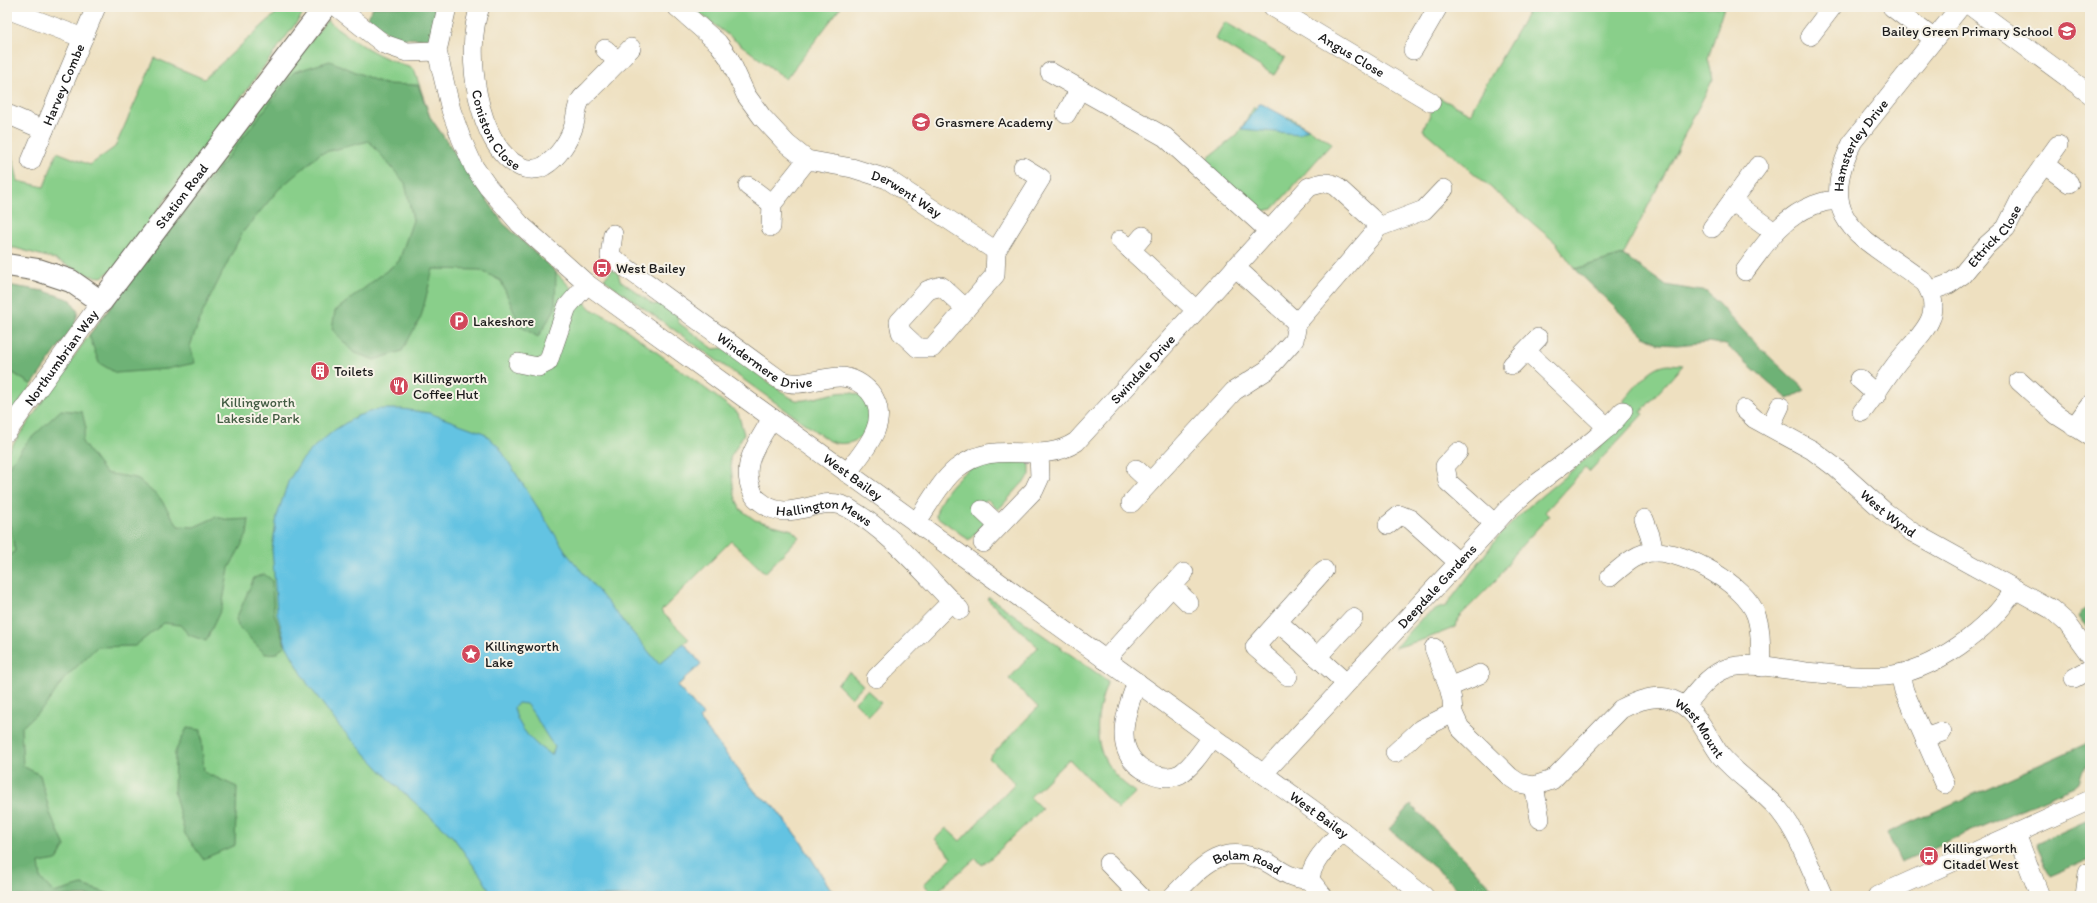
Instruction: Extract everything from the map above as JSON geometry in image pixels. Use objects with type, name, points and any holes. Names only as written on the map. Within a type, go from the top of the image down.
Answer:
[{"type":"main road","name":"Station Road","points":[[101,302],[325,7]]},
{"type":"main road","points":[[7,265],[38,270],[71,281],[101,302]]},
{"type":"street","name":"Harvey Combe","points":[[31,161],[96,7]]},
{"type":"street","points":[[337,7],[384,44],[407,52],[437,51]]},
{"type":"street","name":"West Bailey","points":[[447,7],[437,51],[451,110],[461,138],[474,167],[488,187],[520,224],[587,284],[1342,831],[1406,880],[1424,896]]},
{"type":"street","name":"Coniston Close","points":[[480,7],[476,18],[473,38],[475,83],[486,125],[502,154],[513,163],[528,170],[544,167],[560,152],[574,126],[580,101],[618,53]]},
{"type":"street","points":[[677,7],[718,43],[729,58],[746,95],[762,117],[787,144],[806,160],[772,204],[771,227]]},
{"type":"street","name":"Angus Close","points":[[1273,7],[1431,102]]},
{"type":"street","points":[[1413,50],[1438,7]]},
{"type":"street","points":[[1810,36],[1832,7]]},
{"type":"street","points":[[1892,7],[1934,38]]},
{"type":"street","name":"Hamsterley Drive","points":[[1930,291],[1925,283],[1868,244],[1852,228],[1843,214],[1838,201],[1838,185],[1844,159],[1853,141],[1960,7]]},
{"type":"street","points":[[1972,7],[2090,94]]},
{"type":"street","points":[[7,9],[83,38]]},
{"type":"street","points":[[1050,72],[1165,137],[1269,231]]},
{"type":"street","points":[[1066,114],[1080,89]]},
{"type":"street","points":[[7,114],[44,130]]},
{"type":"street","name":"Ettrick Close","points":[[1930,291],[1949,284],[1962,275],[1973,264],[1987,245],[2006,228],[2023,194],[2058,145]]},
{"type":"street","name":"Derwent Way","points":[[806,160],[852,168],[887,179],[996,251]]},
{"type":"street","points":[[2044,164],[2069,183]]},
{"type":"street","points":[[1712,228],[1758,166]]},
{"type":"street","points":[[966,309],[995,276],[996,251],[1040,178],[1023,167]]},
{"type":"street","name":"Swindale Drive","points":[[916,523],[954,470],[974,457],[997,451],[1039,453],[1056,451],[1066,448],[1076,442],[1309,187],[1324,182],[1336,186],[1375,222],[1376,228]]},
{"type":"street","points":[[748,186],[772,204]]},
{"type":"street","points":[[1131,503],[1234,392],[1266,370],[1294,340],[1297,323],[1370,239],[1376,228],[1424,210],[1444,188]]},
{"type":"street","points":[[1745,271],[1774,232],[1784,222],[1806,208],[1829,200],[1838,201]]},
{"type":"street","points":[[1732,201],[1774,232]]},
{"type":"street","name":"Windermere Drive","points":[[612,234],[610,256],[780,380],[791,384],[841,377],[854,380],[867,389],[873,396],[878,408],[877,430],[847,473]]},
{"type":"street","points":[[1131,242],[1196,310]]},
{"type":"street","points":[[1235,267],[1297,323]]},
{"type":"street","points":[[518,363],[538,367],[548,362],[567,307],[587,284]]},
{"type":"street","points":[[1862,412],[1877,395],[1899,360],[1921,336],[1934,307],[1930,291]]},
{"type":"street","name":"Northumbrian Way","points":[[7,432],[101,302]]},
{"type":"street","points":[[1512,365],[1532,344],[1608,428]]},
{"type":"street","points":[[1859,379],[1877,395]]},
{"type":"street","points":[[2020,381],[2057,415],[2082,432],[2090,405]]},
{"type":"street","points":[[1770,426],[1780,406]]},
{"type":"street","name":"West Wynd","points":[[1744,410],[1755,419],[1812,450],[1885,512],[1912,532],[2041,603],[2058,615],[2075,634],[2090,655]]},
{"type":"street","name":"Deepdale Gardens","points":[[1263,774],[1508,509],[1545,477],[1581,452],[1608,428],[1623,411]]},
{"type":"street","name":"Hallington Mews","points":[[772,418],[747,466],[748,483],[754,496],[769,508],[778,511],[837,504],[846,507],[890,539],[956,606],[876,678]]},
{"type":"street","points":[[1458,452],[1445,466],[1448,482],[1494,524]]},
{"type":"street","points":[[983,543],[1034,490],[1040,477],[1039,453]]},
{"type":"street","points":[[1136,469],[1150,482]]},
{"type":"street","points":[[982,510],[999,526]]},
{"type":"street","points":[[1388,525],[1400,515],[1410,519],[1458,562]]},
{"type":"street","points":[[1644,519],[1654,552]]},
{"type":"street","points":[[1610,577],[1625,564],[1638,556],[1654,552],[1672,554],[1687,559],[1715,573],[1748,601],[1756,615],[1760,636],[1760,667]]},
{"type":"street","points":[[1288,676],[1255,646],[1324,570]]},
{"type":"street","points":[[1105,660],[1178,580],[1189,603]]},
{"type":"street","points":[[1685,706],[1710,678],[1727,668],[1742,666],[1885,676],[1900,674],[1932,662],[1979,631],[2005,604],[2014,589]]},
{"type":"street","points":[[1317,657],[1353,618]]},
{"type":"street","points":[[1278,622],[1346,683]]},
{"type":"street","points":[[1434,648],[1449,687],[1453,713],[1460,728],[1510,777],[1519,783],[1534,786],[1540,819]]},
{"type":"street","points":[[1449,687],[1480,674]]},
{"type":"street","points":[[1900,674],[1904,691],[1945,784]]},
{"type":"street","points":[[1137,682],[1126,713],[1123,737],[1126,750],[1137,765],[1163,778],[1179,774],[1197,757],[1212,737]]},
{"type":"street","name":"West Mount","points":[[1534,786],[1552,780],[1621,709],[1634,702],[1658,698],[1672,699],[1685,706],[1699,720],[1710,741],[1723,758],[1780,811],[1797,840],[1823,896]]},
{"type":"street","points":[[1395,753],[1421,729],[1453,713]]},
{"type":"street","points":[[1925,738],[1942,732]]},
{"type":"street","points":[[1877,896],[2090,800]]},
{"type":"street","points":[[1323,896],[1310,880],[1310,872],[1316,862],[1342,831]]},
{"type":"street","points":[[2016,834],[2040,896]]},
{"type":"street","name":"Bolam Road","points":[[1173,896],[1210,860],[1229,854],[1247,855],[1263,860],[1289,875],[1310,880]]},
{"type":"street","points":[[1108,863],[1140,896]]},
{"type":"street","points":[[2085,896],[2088,874],[2090,873]]},
{"type":"green space","points":[[283,7],[308,7],[116,267],[102,277],[90,276],[54,259],[15,248],[7,248],[7,126],[9,126],[8,135],[18,181],[44,187],[57,152],[90,165],[115,147],[155,58],[204,79]]},
{"type":"green space","points":[[373,7],[437,7],[431,39],[393,38],[368,17]]},
{"type":"green space","points":[[691,7],[841,7],[786,79]]},
{"type":"green space","points":[[1531,7],[1724,7],[1708,59],[1713,79],[1623,255],[1575,269],[1556,243],[1423,130],[1438,97],[1471,114],[1474,105]]},
{"type":"green space","name":"Killingworth Lakeside Park","points":[[327,20],[368,49],[390,60],[414,69],[430,117],[503,223],[556,272],[591,309],[615,321],[738,413],[744,434],[730,458],[734,493],[740,509],[755,520],[792,530],[799,537],[765,573],[731,541],[661,611],[689,639],[684,643],[701,664],[677,686],[703,715],[699,719],[757,794],[773,805],[801,842],[835,896],[7,896],[7,453],[89,335]]},
{"type":"green space","points":[[1225,22],[1285,58],[1274,75],[1215,39]]},
{"type":"green space","points":[[330,61],[384,84],[418,85],[430,117],[503,223],[556,272],[555,309],[538,337],[520,326],[501,281],[480,270],[433,269],[421,317],[402,351],[374,360],[353,352],[332,329],[335,311],[399,261],[413,220],[405,183],[369,141],[321,153],[279,189],[242,233],[202,314],[190,346],[195,363],[167,369],[116,373],[99,363],[89,335],[294,72]]},
{"type":"green space","points":[[1254,107],[1278,117],[1289,117],[1332,143],[1273,209],[1258,212],[1203,162],[1237,135]]},
{"type":"green space","points":[[1623,255],[1665,285],[1707,292],[1758,346],[1805,390],[1788,399],[1726,345],[1708,342],[1677,345],[1660,344],[1644,336],[1575,269]]},
{"type":"green space","points":[[613,269],[618,273],[620,280],[654,305],[660,303],[677,315],[679,323],[714,349],[723,348],[792,398],[796,400],[803,400],[830,394],[849,392],[857,394],[864,399],[869,408],[871,417],[865,433],[850,443],[840,444],[829,441],[604,279]]},
{"type":"green space","points":[[7,285],[44,291],[71,300],[78,312],[75,324],[32,385],[7,369]]},
{"type":"green space","points":[[1668,364],[1683,365],[1641,412],[1643,414],[1589,472],[1585,468],[1545,512],[1549,516],[1513,555],[1499,577],[1458,618],[1456,627],[1428,638],[1395,648],[1424,617],[1446,606],[1498,537],[1527,508],[1600,447],[1626,415],[1624,400],[1638,383],[1649,373]]},
{"type":"green space","points":[[7,369],[32,385],[7,420]]},
{"type":"green space","points":[[61,410],[82,412],[86,428],[82,442],[105,473],[136,478],[160,498],[178,526],[194,527],[216,517],[229,520],[249,519],[247,535],[229,568],[222,607],[206,641],[189,635],[180,625],[164,623],[135,646],[97,647],[64,679],[46,705],[21,728],[23,766],[40,775],[50,813],[65,846],[57,860],[39,863],[41,879],[54,893],[82,885],[116,896],[7,896],[7,558],[15,551],[7,513],[7,469],[27,442]]},
{"type":"green space","points":[[1025,459],[1030,464],[1030,475],[998,510],[987,499],[974,513],[985,523],[969,540],[936,516],[938,507],[947,491],[953,483],[968,470],[989,460]]},
{"type":"green space","points":[[264,574],[272,580],[274,613],[285,645],[277,653],[265,654],[238,626],[236,619],[254,578]]},
{"type":"green space","points":[[989,597],[1108,681],[1102,698],[1099,714],[1099,743],[1103,757],[1111,770],[1136,792],[1118,809],[1069,759],[1030,797],[1042,809],[991,858],[982,865],[976,858],[933,895],[924,884],[952,857],[935,839],[946,828],[960,841],[1015,783],[989,758],[1038,707],[1009,679],[1038,647],[987,599]]},
{"type":"green space","points":[[2090,606],[2090,631],[2078,617],[2082,611]]},
{"type":"green space","points":[[849,672],[863,685],[851,698],[837,684]]},
{"type":"green space","points":[[867,690],[881,703],[869,716],[855,702]]},
{"type":"green space","points":[[187,728],[201,730],[204,772],[237,787],[235,845],[203,859],[185,834],[174,792],[175,752]]},
{"type":"green space","points":[[2090,742],[2090,761],[2082,772],[2079,782],[2074,786],[1901,862],[1887,833]]},
{"type":"green space","points":[[1411,805],[1500,896],[1465,896],[1442,874],[1389,829]]},
{"type":"green space","points":[[2090,819],[2090,859],[2050,876],[2036,844]]},
{"type":"water","points":[[1260,103],[1308,129],[1299,134],[1241,129]]},
{"type":"water","name":"Killingworth Lake","points":[[378,409],[402,409],[429,413],[484,433],[499,447],[568,555],[659,664],[684,643],[701,664],[677,686],[703,715],[699,719],[757,794],[773,805],[801,842],[835,896],[493,896],[481,876],[453,837],[392,782],[339,726],[307,683],[286,645],[277,614],[272,549],[277,516],[288,482],[300,462],[315,446],[336,429],[357,416]],"holes":[[[518,703],[526,704],[555,747],[552,755],[539,747],[528,736],[519,723],[514,708]]]},
{"type":"place","name":"Bailey Green Primary School","points":[[2067,31]]},
{"type":"place","name":"Grasmere Academy","points":[[921,122]]},
{"type":"place","name":"West Bailey","points":[[602,268]]},
{"type":"place","name":"Lakeshore","points":[[459,321]]},
{"type":"place","name":"Toilets","points":[[320,371]]},
{"type":"place","name":"Killingworth Coffee Hut","points":[[399,386]]},
{"type":"place","name":"Killingworth Lake","points":[[471,654]]},
{"type":"place","name":"Killingworth Citadel West","points":[[1929,856]]}]
